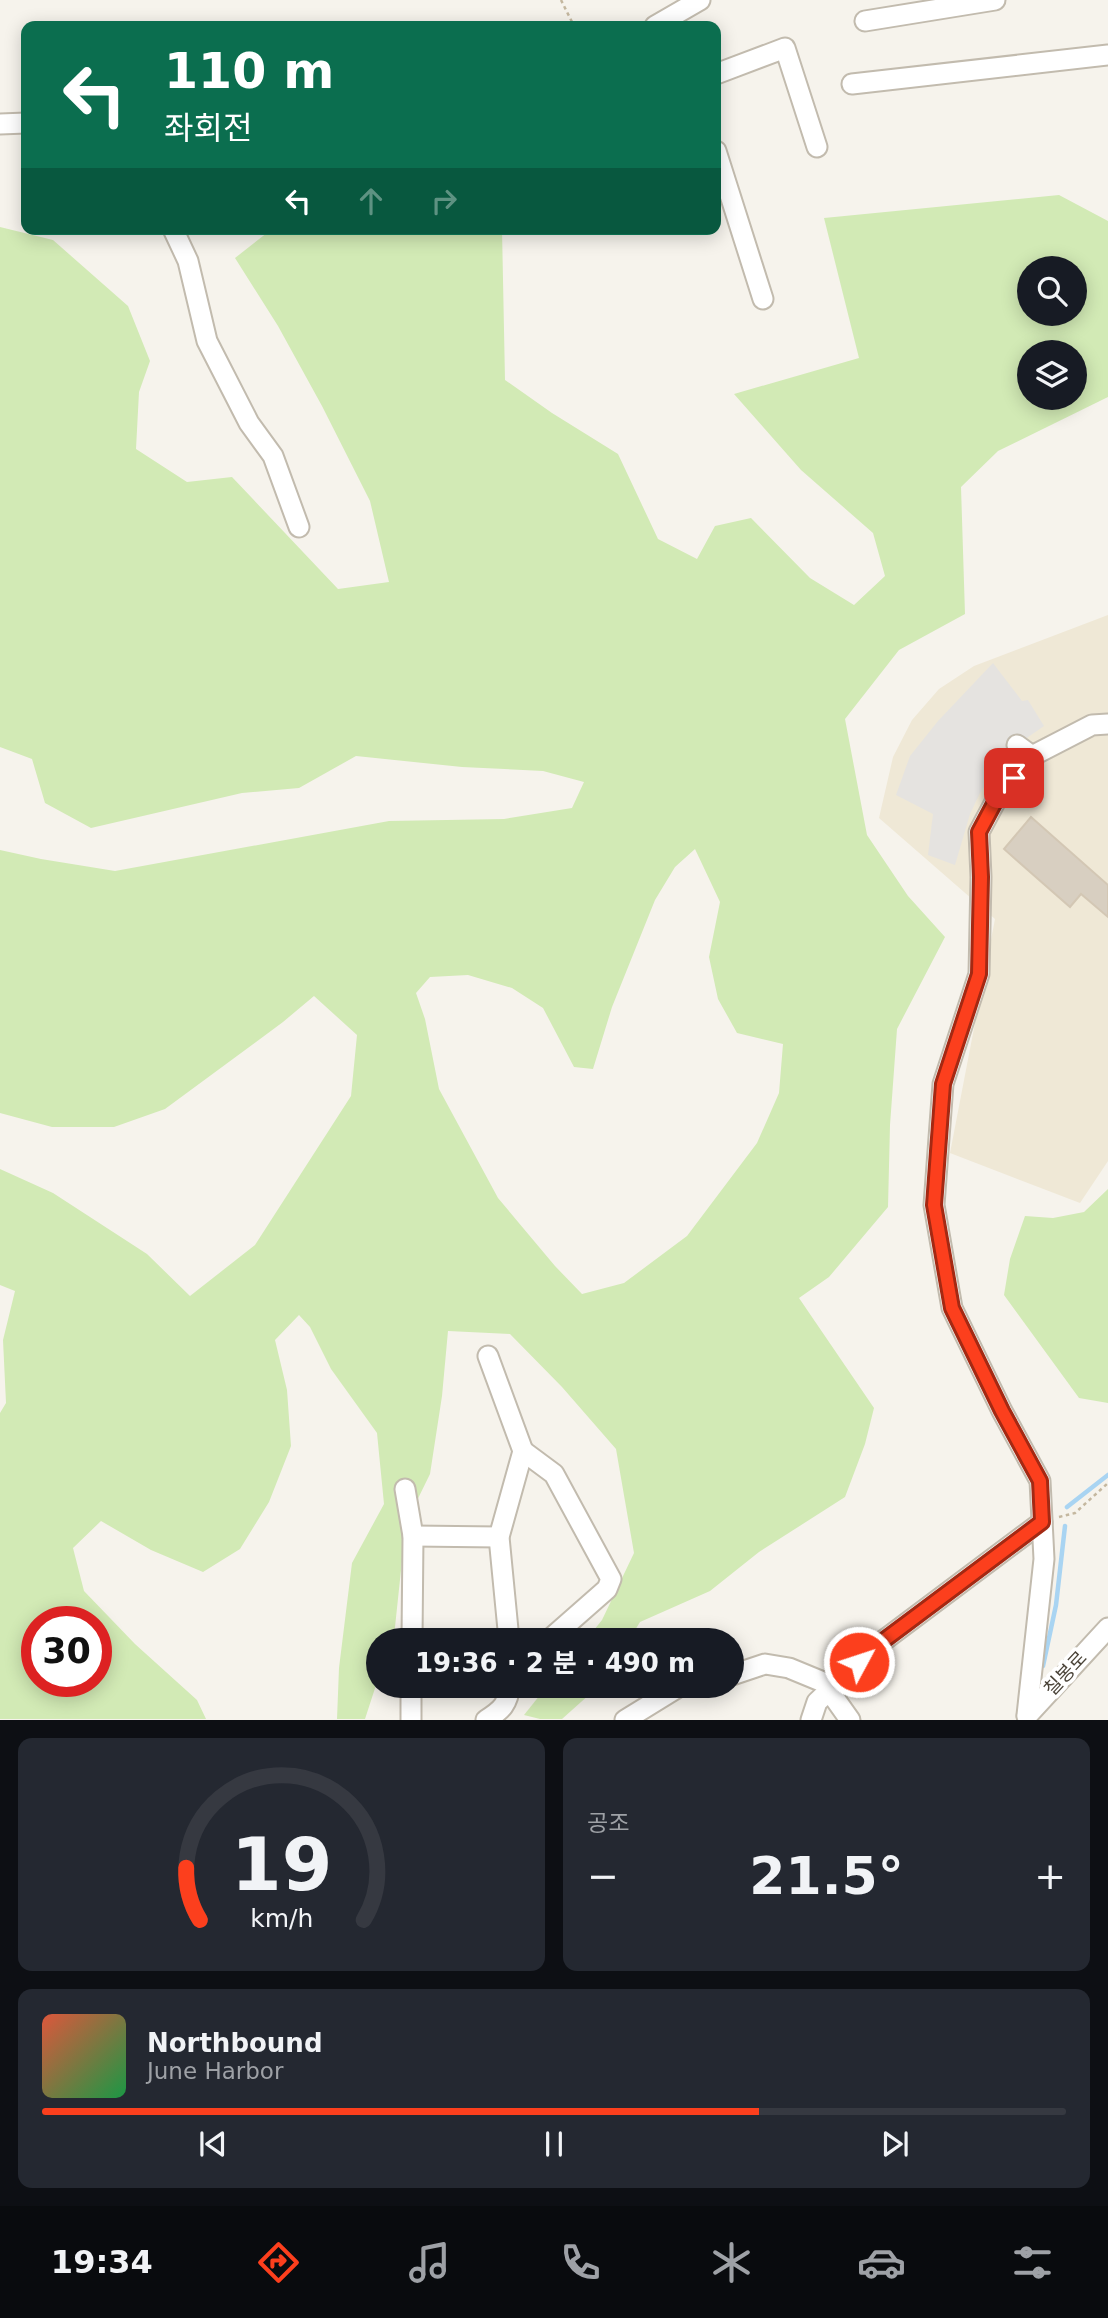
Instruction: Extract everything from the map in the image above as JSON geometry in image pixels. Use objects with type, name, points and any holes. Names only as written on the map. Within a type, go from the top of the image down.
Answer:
[{"type":"street","points":[[666,21],[700,0]]},
{"type":"street","points":[[865,21],[990,0]]},
{"type":"street","points":[[721,72],[785,48],[817,147]]},
{"type":"street","points":[[852,84],[1108,55]]},
{"type":"street","points":[[0,124],[21,123]]},
{"type":"street","points":[[721,166],[764,299]]},
{"type":"street","points":[[176,235],[188,261],[207,341],[249,424],[273,456],[299,527]]},
{"type":"street","points":[[1026,1717],[1044,1559],[1040,1481],[1002,1411],[952,1308],[934,1205],[943,1084],[979,974],[981,877],[972,830],[995,802],[1024,751],[1092,726],[1108,724]]},
{"type":"street","points":[[488,1356],[523,1451],[554,1474],[611,1579],[607,1588],[562,1628]]},
{"type":"street","points":[[508,1628],[499,1537],[523,1451]]},
{"type":"street","points":[[405,1489],[413,1536],[412,1628]]},
{"type":"street","points":[[811,1720],[817,1702],[875,1647],[1042,1522]]},
{"type":"street","points":[[413,1536],[499,1537]]},
{"type":"street","name":"칠봉로","points":[[1026,1717],[1108,1629]]},
{"type":"street","points":[[744,1671],[765,1664],[789,1668],[822,1682],[850,1720]]},
{"type":"street","points":[[411,1698],[411,1720]]},
{"type":"street","points":[[486,1720],[502,1710],[509,1698]]},
{"type":"street","points":[[625,1720],[661,1698]]},
{"type":"path","points":[[561,0],[572,21]]},
{"type":"path","points":[[1042,1522],[1075,1513],[1108,1483]]},
{"type":"shaded area","points":[[1108,615],[1108,1161],[1080,1203],[950,1153],[995,919],[879,818],[893,757],[912,720],[939,689],[974,666]]},
{"type":"shaded area","points":[[993,663],[1022,701],[1028,700],[1044,726],[1014,747],[998,764],[970,814],[955,865],[928,855],[933,814],[896,795],[910,756],[938,721]]},
{"type":"green space","points":[[1059,195],[1108,221],[1108,397],[1087,407],[1087,340],[1017,340],[1017,410],[1082,410],[998,451],[961,487],[965,614],[899,650],[845,719],[867,835],[908,896],[945,937],[897,1029],[890,1125],[888,1207],[829,1277],[799,1298],[874,1408],[865,1444],[845,1497],[759,1552],[710,1591],[640,1622],[636,1628],[596,1628],[634,1553],[616,1449],[562,1387],[510,1334],[448,1331],[442,1396],[430,1474],[406,1523],[395,1627],[366,1628],[366,1698],[372,1698],[365,1719],[337,1719],[339,1668],[352,1563],[384,1504],[377,1433],[331,1369],[310,1327],[299,1315],[275,1340],[287,1390],[291,1446],[269,1502],[240,1549],[203,1572],[151,1550],[101,1521],[73,1548],[84,1591],[98,1606],[21,1606],[21,1697],[112,1697],[112,1620],[197,1700],[206,1719],[0,1719],[0,1413],[6,1403],[3,1340],[15,1291],[0,1285],[0,1169],[53,1193],[147,1254],[190,1296],[255,1245],[351,1096],[357,1035],[314,996],[165,1109],[114,1127],[52,1127],[0,1113],[0,850],[115,871],[389,821],[504,819],[572,808],[584,782],[543,771],[462,767],[356,756],[299,788],[242,793],[91,828],[45,803],[32,759],[0,747],[0,227],[21,232],[21,235],[53,240],[128,306],[150,361],[139,392],[136,449],[187,482],[232,477],[338,589],[389,582],[370,501],[278,326],[235,258],[264,235],[502,235],[505,380],[618,454],[658,539],[697,559],[715,526],[751,518],[810,578],[854,605],[885,576],[873,533],[801,470],[734,394],[859,358],[824,218]],"holes":[[[695,849],[720,902],[709,957],[718,999],[737,1033],[783,1044],[779,1093],[757,1143],[687,1236],[624,1283],[582,1294],[498,1198],[439,1089],[425,1019],[416,993],[430,977],[468,975],[512,988],[543,1008],[574,1067],[593,1069],[612,1007],[655,900],[675,867]]]},
{"type":"green space","points":[[1108,1189],[1108,1403],[1079,1398],[1004,1295],[1010,1259],[1025,1216],[1053,1218],[1084,1212]]},
{"type":"green space","points":[[538,1698],[585,1698],[562,1719],[540,1719],[524,1715]]},
{"type":"building","points":[[1031,817],[1108,885],[1108,917],[1081,894],[1070,907],[1004,849]]},
{"type":"waterway","points":[[1067,1507],[1108,1475]]},
{"type":"waterway","points":[[1043,1666],[1056,1605],[1065,1526]]},
{"type":"route","points":[[859,1662],[875,1647],[1042,1522],[1040,1481],[1002,1411],[952,1308],[934,1205],[943,1084],[979,974],[979,832],[995,802],[1014,778]]}]
